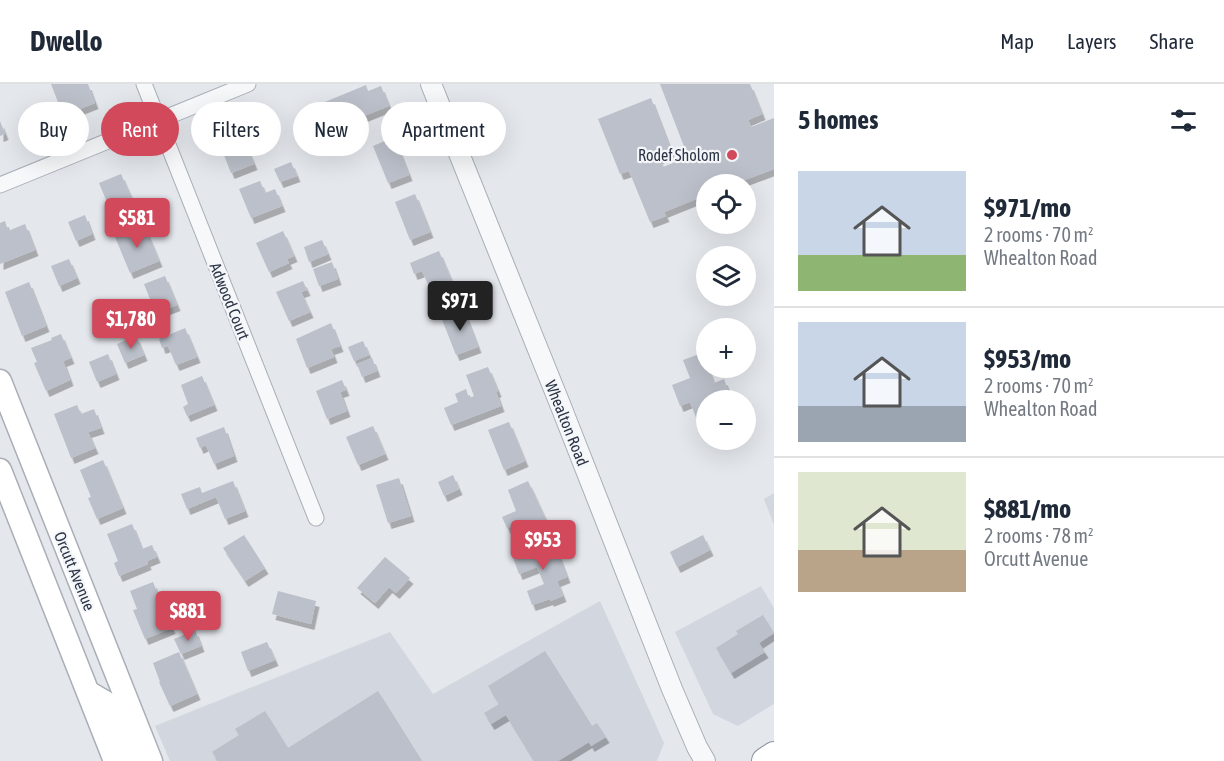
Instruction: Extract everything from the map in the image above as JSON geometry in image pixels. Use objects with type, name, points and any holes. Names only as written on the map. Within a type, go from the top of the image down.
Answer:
[{"type":"highway","points":[[765,761],[774,755]]},
{"type":"main road","name":"Orcutt Avenue","points":[[0,381],[146,761]]},
{"type":"main road","name":"Orcutt Avenue","points":[[0,470],[115,761]]},
{"type":"main road","points":[[87,691],[105,702],[112,711],[133,757],[146,761]]},
{"type":"street","name":"Adwood Court","points":[[144,84],[152,102]]},
{"type":"street","points":[[179,112],[248,84]]},
{"type":"street","name":"Whealton Road","points":[[430,84],[554,389],[672,689],[705,761]]},
{"type":"street","points":[[0,185],[101,144]]},
{"type":"street","name":"Adwood Court","points":[[173,156],[316,518]]},
{"type":"shaded area","points":[[774,493],[774,525],[764,499]]},
{"type":"shaded area","points":[[761,586],[774,608],[774,704],[738,726],[713,714],[675,632]]},
{"type":"shaded area","points":[[600,601],[664,743],[657,761],[170,761],[155,726],[390,632],[433,694]]},
{"type":"building","points":[[51,84],[88,84],[95,103],[89,105],[89,102],[58,102]]},
{"type":"building","name":"Rodef Sholom","points":[[660,84],[750,84],[762,114],[748,120],[751,127],[774,118],[774,169],[756,176],[696,174],[696,199],[664,212],[666,216],[650,222],[629,171],[620,174],[598,119],[651,98],[672,153],[659,158],[663,167],[690,156],[687,148],[685,149]]},
{"type":"building","points":[[366,85],[368,91],[381,86],[387,102],[381,102],[381,109],[369,114],[369,102],[325,102]]},
{"type":"building","points":[[0,121],[5,134],[0,136]]},
{"type":"building","points":[[381,143],[381,156],[402,156],[409,175],[388,183],[373,146]]},
{"type":"building","points":[[224,156],[251,156],[254,164],[231,173]]},
{"type":"building","points":[[291,162],[297,176],[280,182],[274,169]]},
{"type":"building","points":[[121,174],[137,210],[114,219],[99,183]]},
{"type":"building","points":[[260,181],[265,193],[275,189],[282,206],[251,218],[239,189]]},
{"type":"building","points":[[415,194],[430,232],[410,240],[395,202]]},
{"type":"building","points":[[85,215],[92,234],[76,241],[68,222]]},
{"type":"building","points":[[5,221],[8,231],[25,224],[35,250],[0,264],[0,223]]},
{"type":"building","points":[[144,225],[159,261],[130,273],[115,237]]},
{"type":"building","points":[[283,231],[294,256],[287,259],[289,263],[269,272],[256,243]]},
{"type":"building","points":[[322,240],[328,254],[309,262],[304,247]]},
{"type":"building","points":[[439,251],[455,289],[434,298],[422,271],[414,274],[410,263]]},
{"type":"building","points":[[69,259],[77,278],[59,286],[51,266]]},
{"type":"building","points":[[332,262],[338,279],[319,286],[313,269]]},
{"type":"building","points":[[165,276],[177,305],[151,315],[147,306],[152,304],[144,284]]},
{"type":"building","points":[[303,281],[307,290],[301,292],[310,312],[289,321],[276,292]]},
{"type":"building","points":[[29,282],[46,326],[22,336],[5,292]]},
{"type":"building","points":[[463,308],[478,347],[456,355],[441,317]]},
{"type":"building","points":[[331,323],[340,346],[331,349],[334,357],[307,368],[296,339]]},
{"type":"building","points":[[185,328],[197,357],[176,365],[168,346],[162,348],[159,339]]},
{"type":"building","points":[[61,334],[71,358],[63,361],[70,380],[46,391],[34,363],[37,362],[31,348]]},
{"type":"building","points":[[136,336],[144,355],[125,363],[117,344]]},
{"type":"building","points":[[363,341],[369,355],[354,361],[348,347]]},
{"type":"building","points":[[108,354],[116,374],[97,382],[89,362]]},
{"type":"building","points":[[696,355],[696,378],[712,378],[714,383],[724,379],[728,390],[696,390],[696,418],[690,402],[680,406],[672,385],[690,378],[683,360]]},
{"type":"building","points":[[372,358],[377,371],[362,377],[357,364]]},
{"type":"building","points":[[488,367],[498,391],[496,392],[501,406],[451,425],[444,408],[458,402],[455,394],[466,389],[469,398],[474,396],[466,375]]},
{"type":"building","points":[[202,376],[214,405],[187,416],[183,407],[188,404],[181,385]]},
{"type":"building","points":[[342,380],[346,390],[340,392],[347,411],[327,419],[316,391]]},
{"type":"building","points":[[77,405],[81,414],[94,409],[101,428],[88,432],[95,448],[71,458],[54,414]]},
{"type":"building","points":[[509,422],[525,461],[504,470],[488,430]]},
{"type":"building","points":[[373,426],[385,454],[358,465],[346,437]]},
{"type":"building","points":[[224,427],[234,456],[214,464],[206,445],[200,448],[196,438]]},
{"type":"building","points":[[103,460],[123,508],[97,519],[80,470]]},
{"type":"building","points":[[453,475],[459,489],[444,496],[438,482]]},
{"type":"building","points":[[399,478],[411,516],[388,523],[376,485]]},
{"type":"building","points":[[233,481],[245,511],[225,519],[216,497],[187,509],[181,494],[200,487],[202,493]]},
{"type":"building","points":[[528,481],[548,524],[526,533],[521,522],[507,528],[502,517],[516,511],[508,490]]},
{"type":"building","points":[[132,524],[142,549],[152,545],[157,557],[147,561],[148,564],[119,576],[114,563],[118,561],[107,534]]},
{"type":"building","points":[[244,535],[265,568],[245,581],[223,548]]},
{"type":"building","points":[[703,535],[710,550],[677,567],[670,552]]},
{"type":"building","points":[[553,540],[567,577],[557,581],[563,596],[532,605],[527,591],[544,584],[537,567],[519,574],[512,555]]},
{"type":"building","points":[[385,557],[410,578],[396,593],[389,587],[375,603],[357,588]]},
{"type":"building","points":[[153,582],[172,628],[145,639],[133,610],[137,609],[130,591]]},
{"type":"building","points":[[278,591],[316,601],[311,624],[272,614]]},
{"type":"building","points":[[763,615],[774,633],[759,643],[765,652],[731,673],[716,648],[738,634],[736,631]]},
{"type":"building","points":[[195,630],[201,646],[181,654],[174,639]]},
{"type":"building","points":[[267,642],[275,660],[248,671],[241,652]]},
{"type":"building","points":[[545,651],[592,726],[597,723],[606,737],[591,746],[589,742],[558,761],[534,761],[506,715],[491,724],[484,713],[499,704],[488,686]]},
{"type":"building","points":[[179,652],[197,694],[170,706],[153,663]]},
{"type":"building","points":[[378,691],[422,761],[218,761],[212,752],[239,735],[235,729],[265,711],[288,748]]},
{"type":"place","name":"Rodef Sholom","points":[[732,155]]}]
